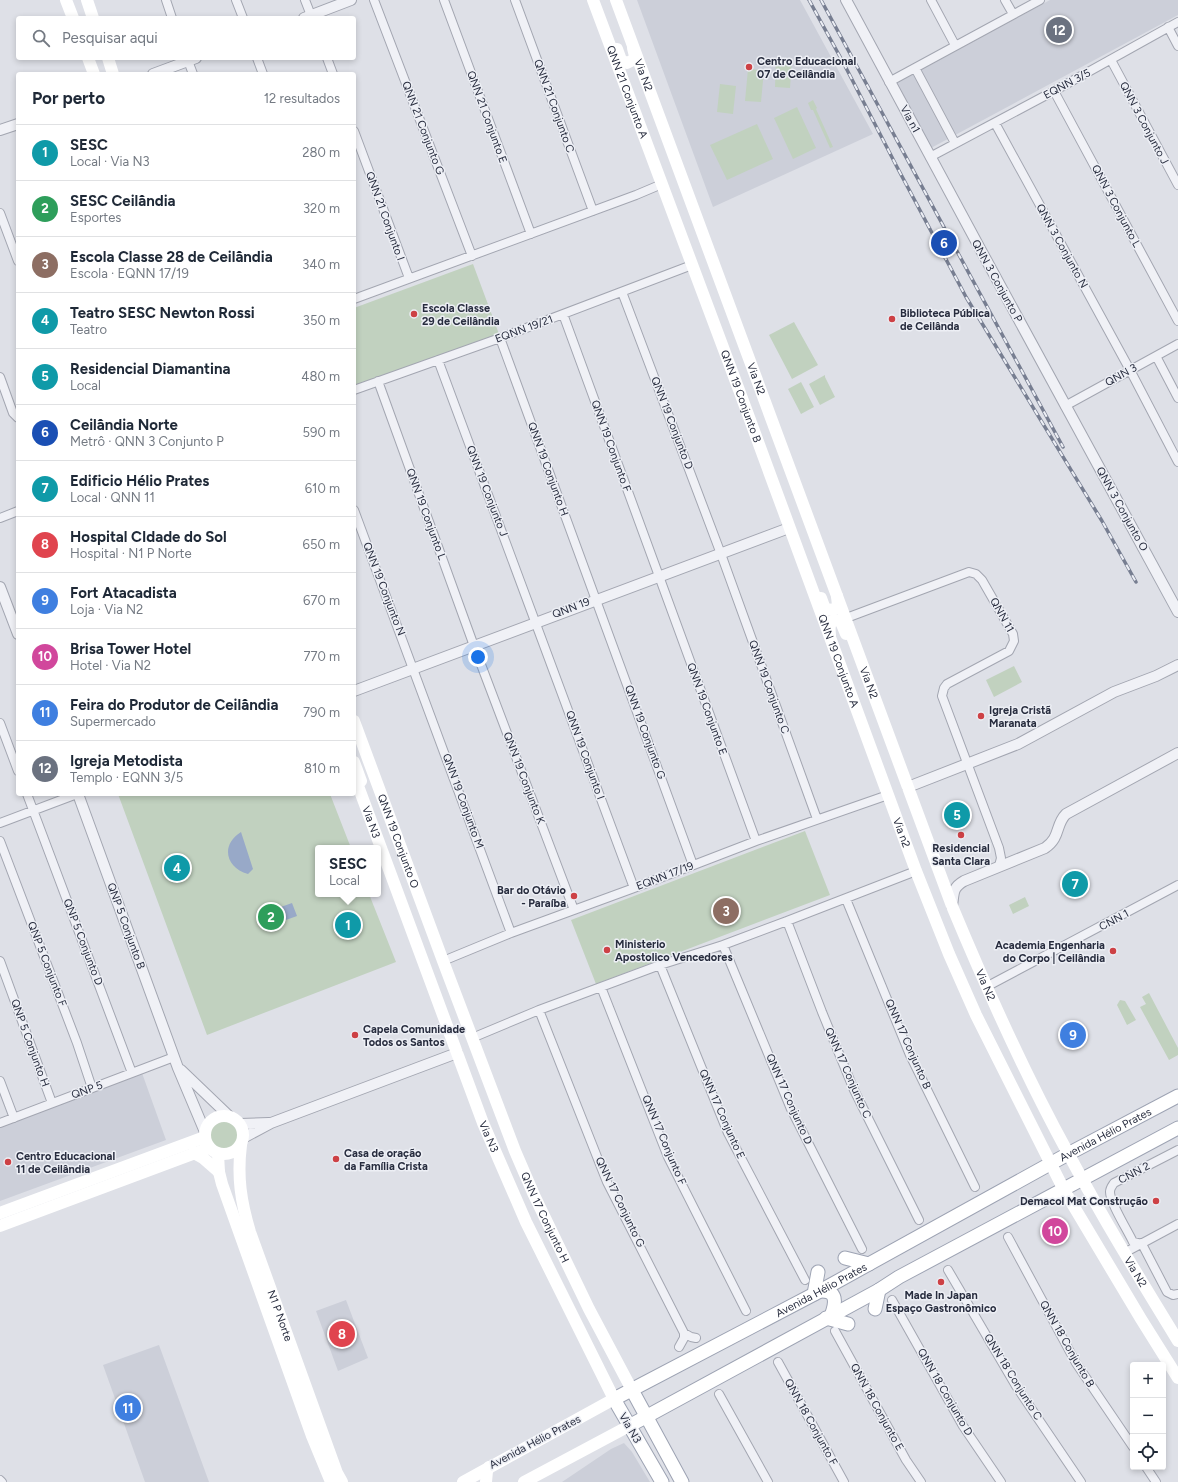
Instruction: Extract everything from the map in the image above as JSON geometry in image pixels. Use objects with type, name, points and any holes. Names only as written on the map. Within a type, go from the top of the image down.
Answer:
[{"type":"main road","points":[[66,0],[71,16]]},
{"type":"main road","name":"QNN 21 Conjunto A","points":[[593,0],[662,184]]},
{"type":"main road","points":[[597,0],[603,10],[624,62],[630,62],[635,56],[632,41]]},
{"type":"main road","name":"Via N2","points":[[616,0],[837,594],[842,619],[841,622],[860,671],[880,712],[952,906],[979,972],[1025,1071],[1068,1154],[1124,1252],[1178,1341]]},
{"type":"main road","points":[[87,1],[92,16]]},
{"type":"main road","points":[[89,60],[93,72]]},
{"type":"main road","points":[[109,60],[113,72]]},
{"type":"main road","points":[[626,87],[624,77],[625,74],[634,71],[638,73],[651,109],[670,148]]},
{"type":"main road","points":[[662,184],[692,265]]},
{"type":"main road","name":"QNN 19 Conjunto B","points":[[692,265],[790,530]]},
{"type":"main road","points":[[696,277],[716,316],[734,362],[738,364],[744,363],[746,360],[743,341]]},
{"type":"main road","points":[[739,390],[738,376],[742,373],[750,374],[767,423],[784,454]]},
{"type":"main road","points":[[790,530],[807,559],[825,610],[836,609],[838,606],[837,594]]},
{"type":"main road","name":"QNN 19 Conjunto A","points":[[790,530],[888,794]]},
{"type":"main road","points":[[830,637],[830,624],[834,621],[842,619]]},
{"type":"main road","name":"QNN 19 Conjunto O","points":[[356,726],[442,961]]},
{"type":"main road","points":[[356,767],[383,840],[386,844],[391,844],[395,842],[396,836]]},
{"type":"main road","name":"Via N3","points":[[356,780],[380,845]]},
{"type":"main road","name":"Via n2","points":[[888,794],[916,871]]},
{"type":"main road","name":"Via N3","points":[[381,848],[483,1123],[526,1222],[614,1399],[662,1482]]},
{"type":"main road","points":[[387,865],[388,858],[392,856],[397,856],[400,860],[435,955],[450,980]]},
{"type":"main road","name":"Via N2","points":[[916,871],[976,1015],[1064,1190],[1178,1378]]},
{"type":"main road","points":[[931,909],[953,950],[968,986],[971,989],[976,989],[980,986],[979,972]]},
{"type":"main road","points":[[442,961],[472,1038]]},
{"type":"main road","points":[[976,1015],[975,1001],[980,997],[984,998],[1009,1048],[1025,1071]]},
{"type":"main road","name":"QNN 17 Conjunto H","points":[[472,1038],[534,1195],[589,1309],[632,1390]]},
{"type":"main road","name":"Avenida Hélio Prates","points":[[463,1482],[614,1399],[840,1280],[1068,1154],[1178,1096]]},
{"type":"main road","points":[[229,1116],[240,1124],[243,1131],[242,1142],[237,1150],[224,1154],[209,1143],[207,1126],[216,1117],[229,1116]]},
{"type":"main road","points":[[483,1123],[523,1201],[530,1203],[533,1201],[534,1195]]},
{"type":"main road","points":[[524,1482],[879,1290],[912,1270],[1178,1128]]},
{"type":"main road","name":"N1 P Norte","points":[[242,1142],[239,1160],[240,1192],[250,1232],[337,1473],[342,1482]]},
{"type":"main road","points":[[0,1226],[194,1153],[209,1143]]},
{"type":"main road","points":[[0,1213],[209,1143]]},
{"type":"main road","name":"N1 P Norte","points":[[209,1143],[218,1172],[310,1428],[331,1482]]},
{"type":"main road","points":[[194,1153],[203,1158],[218,1172]]},
{"type":"main road","points":[[526,1222],[527,1217],[531,1214],[536,1214],[539,1217],[561,1264],[589,1309]]},
{"type":"main road","points":[[845,1258],[868,1264]]},
{"type":"main road","points":[[818,1272],[817,1292],[827,1290],[835,1300],[829,1317]]},
{"type":"main road","points":[[840,1280],[838,1284],[842,1296],[851,1305]]},
{"type":"main road","points":[[875,1309],[879,1290]]},
{"type":"main road","points":[[829,1317],[848,1324]]},
{"type":"main road","points":[[1141,1319],[1155,1335],[1178,1370]]},
{"type":"main road","name":"Via N3","points":[[632,1390],[682,1482]]},
{"type":"main road","points":[[486,1482],[489,1467]]},
{"type":"street","points":[[166,0],[171,16]]},
{"type":"street","points":[[236,0],[242,16]]},
{"type":"street","points":[[305,0],[309,16]]},
{"type":"street","points":[[311,16],[351,0]]},
{"type":"street","name":"QNN 21 Conjunto G","points":[[374,0],[472,256]]},
{"type":"street","name":"QNN 21 Conjunto E","points":[[444,0],[531,234]]},
{"type":"street","name":"QNN 21 Conjunto C","points":[[515,0],[592,211]]},
{"type":"street","name":"Via n1","points":[[846,0],[930,157]]},
{"type":"street","points":[[931,0],[955,45]]},
{"type":"street","points":[[1005,0],[1013,14]]},
{"type":"street","points":[[889,82],[1040,0]]},
{"type":"street","name":"EQNN 3/5","points":[[930,157],[1111,60],[1178,22]]},
{"type":"street","points":[[1168,27],[1178,46]]},
{"type":"street","points":[[158,72],[188,60]]},
{"type":"street","points":[[190,60],[193,72]]},
{"type":"street","points":[[259,60],[262,72]]},
{"type":"street","points":[[328,60],[332,72]]},
{"type":"street","name":"QNN 3 Conjunto J","points":[[1111,60],[1178,185]]},
{"type":"street","points":[[915,68],[955,143]]},
{"type":"street","name":"QNN 3 Conjunto L","points":[[1054,91],[1178,321]]},
{"type":"street","name":"QNN 3 Conjunto N","points":[[995,122],[1130,370],[1178,462]]},
{"type":"street","points":[[0,130],[16,125]]},
{"type":"street","name":"QNN 21 Conjunto I","points":[[356,136],[409,278]]},
{"type":"street","name":"QNN 3 Conjunto P","points":[[930,157],[1065,406]]},
{"type":"street","points":[[356,298],[662,184]]},
{"type":"street","points":[[0,213],[16,256]]},
{"type":"street","name":"EQNN 19/21","points":[[356,389],[500,338],[692,265]]},
{"type":"street","name":"QNN 19 Conjunto D","points":[[622,292],[721,554]]},
{"type":"street","name":"QNN 19 Conjunto F","points":[[563,314],[659,577]]},
{"type":"street","name":"QNN 19 Conjunto H","points":[[500,338],[596,599]]},
{"type":"street","name":"QNN 3","points":[[1065,406],[1178,344]]},
{"type":"street","points":[[1156,356],[1178,398]]},
{"type":"street","name":"QNN 19 Conjunto J","points":[[438,360],[536,622]]},
{"type":"street","points":[[0,377],[14,415],[16,416]]},
{"type":"street","name":"QNN 19 Conjunto L","points":[[378,382],[474,646]]},
{"type":"street","name":"QNN 3 Conjunto O","points":[[1065,406],[1178,612]]},
{"type":"street","points":[[0,518],[16,512]]},
{"type":"street","name":"QNN 19 Conjunto N","points":[[356,515],[414,669]]},
{"type":"street","name":"QNN 19","points":[[356,690],[596,599],[790,530]]},
{"type":"street","name":"QNN 19 Conjunto C","points":[[721,554],[818,819]]},
{"type":"street","name":"QNN 11","points":[[842,619],[969,572],[974,572],[980,576],[1014,634],[1014,641],[1009,651],[947,684],[944,688],[942,696],[943,700],[967,764]]},
{"type":"street","name":"QNN 19 Conjunto E","points":[[659,577],[756,841]]},
{"type":"street","points":[[0,587],[16,629]]},
{"type":"street","name":"QNN 19 Conjunto G","points":[[596,599],[693,865]]},
{"type":"street","name":"QNN 19 Conjunto I","points":[[536,622],[634,888]]},
{"type":"street","name":"QNN 19 Conjunto K","points":[[474,646],[574,910]]},
{"type":"street","points":[[908,787],[1018,744],[1114,692],[1156,676],[1178,664]]},
{"type":"street","name":"QNN 19 Conjunto M","points":[[414,669],[511,933]]},
{"type":"street","points":[[0,722],[16,766]]},
{"type":"street","points":[[952,906],[954,889],[956,885],[1045,848],[1055,838],[1061,820],[1066,814],[1178,753]]},
{"type":"street","points":[[967,764],[1000,851],[1001,858],[999,866]]},
{"type":"street","name":"EQNN 17/19","points":[[442,961],[511,933],[756,841],[888,794]]},
{"type":"street","name":"QNP 5 Conjunto D","points":[[27,796],[132,1073]]},
{"type":"street","points":[[0,823],[73,796]]},
{"type":"street","name":"QNP 5 Conjunto B","points":[[79,796],[174,1057]]},
{"type":"street","name":"QNP 5 Conjunto F","points":[[0,841],[77,1043],[92,1088]]},
{"type":"street","points":[[472,1038],[539,1010],[660,965],[723,945],[916,871]]},
{"type":"street","name":"CNN 1","points":[[986,987],[1178,886]]},
{"type":"street","name":"QNN 17 Conjunto B","points":[[846,899],[910,1055],[975,1187]]},
{"type":"street","name":"QNN 17 Conjunto C","points":[[787,921],[854,1090],[919,1220]]},
{"type":"street","name":"QNN 17 Conjunto D","points":[[723,945],[791,1108],[862,1249]]},
{"type":"street","name":"QNP 5 Conjunto H","points":[[0,961],[52,1103]]},
{"type":"street","name":"QNN 17 Conjunto E","points":[[660,965],[728,1133],[805,1280]]},
{"type":"street","name":"QNN 17 Conjunto F","points":[[602,987],[668,1157],[746,1311]]},
{"type":"street","name":"QNN 17 Conjunto G","points":[[539,1010],[608,1182],[684,1333]]},
{"type":"street","points":[[242,1142],[272,1123],[456,1053]]},
{"type":"street","name":"N1 P Norte","points":[[174,1057],[209,1143]]},
{"type":"street","name":"QNP 5","points":[[0,1123],[174,1057]]},
{"type":"street","name":"N1 P Norte","points":[[178,1068],[229,1116]]},
{"type":"street","points":[[0,1081],[14,1118]]},
{"type":"street","points":[[240,1124],[272,1123]]},
{"type":"street","name":"CNN 2","points":[[1178,1150],[1114,1183],[1110,1193],[1133,1242],[1142,1244],[1167,1292],[1173,1295],[1178,1294]]},
{"type":"street","points":[[1124,1252],[1178,1224]]},
{"type":"street","name":"QNN 18 Conjunto B","points":[[1008,1237],[1076,1363],[1130,1444]]},
{"type":"street","name":"QNN 18 Conjunto C","points":[[948,1270],[1016,1386],[1081,1482]]},
{"type":"street","name":"QNN 18 Conjunto D","points":[[892,1300],[963,1426],[1001,1482]]},
{"type":"street","name":"QNN 18 Conjunto E","points":[[835,1331],[906,1460],[920,1482]]},
{"type":"street","points":[[679,1347],[684,1338],[684,1333],[688,1336],[696,1338]]},
{"type":"street","name":"QNN 18 Conjunto F","points":[[778,1362],[844,1482]]},
{"type":"street","points":[[719,1394],[768,1482]]},
{"type":"street","points":[[1148,1470],[1156,1482]]},
{"type":"shaded area","name":"Centro Educacional 07 de Ceilândia","points":[[637,0],[800,0],[873,134],[713,207]]},
{"type":"shaded area","points":[[1050,0],[1178,0],[1178,15],[931,148],[897,83]]},
{"type":"shaded area","points":[[142,1073],[166,1140],[0,1201],[0,1126]]},
{"type":"shaded area","points":[[346,1300],[368,1358],[338,1371],[316,1311]]},
{"type":"shaded area","points":[[159,1345],[209,1482],[145,1482],[103,1365]]},
{"type":"shaded area","points":[[624,1443],[632,1452],[650,1482],[562,1482],[611,1449]]},
{"type":"green space","points":[[776,59],[792,59],[790,88],[775,87]]},
{"type":"green space","points":[[748,69],[764,70],[761,102],[745,101]]},
{"type":"green space","points":[[720,84],[736,86],[733,114],[717,112]]},
{"type":"green space","points":[[813,100],[833,147],[830,148],[813,110],[811,110],[808,103]]},
{"type":"green space","points":[[797,107],[816,148],[793,159],[774,118]]},
{"type":"green space","points":[[757,124],[773,159],[727,180],[710,145]]},
{"type":"green space","points":[[473,264],[499,334],[356,387],[356,307]]},
{"type":"green space","points":[[794,322],[818,365],[792,379],[769,335]]},
{"type":"green space","points":[[825,375],[835,397],[820,405],[809,384]]},
{"type":"green space","points":[[801,382],[814,407],[801,414],[788,389]]},
{"type":"green space","points":[[1014,666],[1022,682],[994,697],[986,680]]},
{"type":"green space","points":[[119,796],[331,796],[350,845],[315,845],[315,897],[370,897],[396,962],[207,1035]]},
{"type":"green space","points":[[805,831],[830,895],[596,984],[571,920]]},
{"type":"green space","points":[[1025,897],[1029,906],[1013,914],[1009,905]]},
{"type":"green space","points":[[1149,993],[1178,1048],[1178,1055],[1169,1060],[1140,1007],[1146,1004],[1142,997]]},
{"type":"green space","points":[[1120,1000],[1125,1001],[1136,1020],[1127,1025],[1117,1005]]},
{"type":"green space","points":[[224,1120],[235,1124],[239,1135],[235,1146],[224,1150],[213,1146],[209,1135],[213,1124]]},
{"type":"water","points":[[241,832],[253,869],[248,874],[235,867],[228,856],[230,843],[234,837]]},
{"type":"water","points":[[292,903],[297,916],[272,925],[267,912]]},
{"type":"railway","points":[[809,0],[966,297],[1102,521],[1136,582]]},
{"type":"railway","points":[[821,0],[1063,447]]},
{"type":"place","name":"Igreja Metodista","points":[[1059,30]]},
{"type":"place","name":"Centro Educacional 07 de Ceilândia","points":[[749,67]]},
{"type":"place","name":"Ceilândia Norte","points":[[944,243]]},
{"type":"place","name":"Escola Classe 29 de Ceilândia","points":[[414,314]]},
{"type":"place","name":"Biblioteca Pública de Ceilânda","points":[[892,319]]},
{"type":"place","name":"Igreja Cristã Maranata","points":[[981,716]]},
{"type":"place","name":"Residencial Diamantina","points":[[957,815]]},
{"type":"place","name":"Residencial Santa Clara","points":[[961,835]]},
{"type":"place","name":"Teatro SESC Newton Rossi","points":[[177,868]]},
{"type":"place","name":"Edificio Hélio Prates","points":[[1075,884]]},
{"type":"place","name":"Bar do Otávio - Paraíba","points":[[574,896]]},
{"type":"place","name":"Escola Classe 28 de Ceilândia","points":[[726,911]]},
{"type":"place","name":"SESC Ceilândia","points":[[271,917]]},
{"type":"place","name":"SESC","points":[[348,925]]},
{"type":"place","name":"Ministerio Apostolico Vencedores","points":[[607,950]]},
{"type":"place","name":"Academia Engenharia do Corpo | Ceilândia","points":[[1113,951]]},
{"type":"place","name":"Capela Comunidade Todos os Santos","points":[[355,1035]]},
{"type":"place","name":"Fort Atacadista","points":[[1073,1035]]},
{"type":"place","name":"Casa de oração da Família Crista","points":[[336,1159]]},
{"type":"place","name":"Centro Educacional 11 de Ceilândia","points":[[8,1162]]},
{"type":"place","name":"Demacol Mat Construção","points":[[1156,1201]]},
{"type":"place","name":"Brisa Tower Hotel","points":[[1055,1231]]},
{"type":"place","name":"Made In Japan Espaço Gastronômico","points":[[941,1282]]},
{"type":"place","name":"Hospital CIdade do Sol","points":[[342,1334]]},
{"type":"place","name":"Feira do Produtor de Ceilândia","points":[[128,1408]]}]
